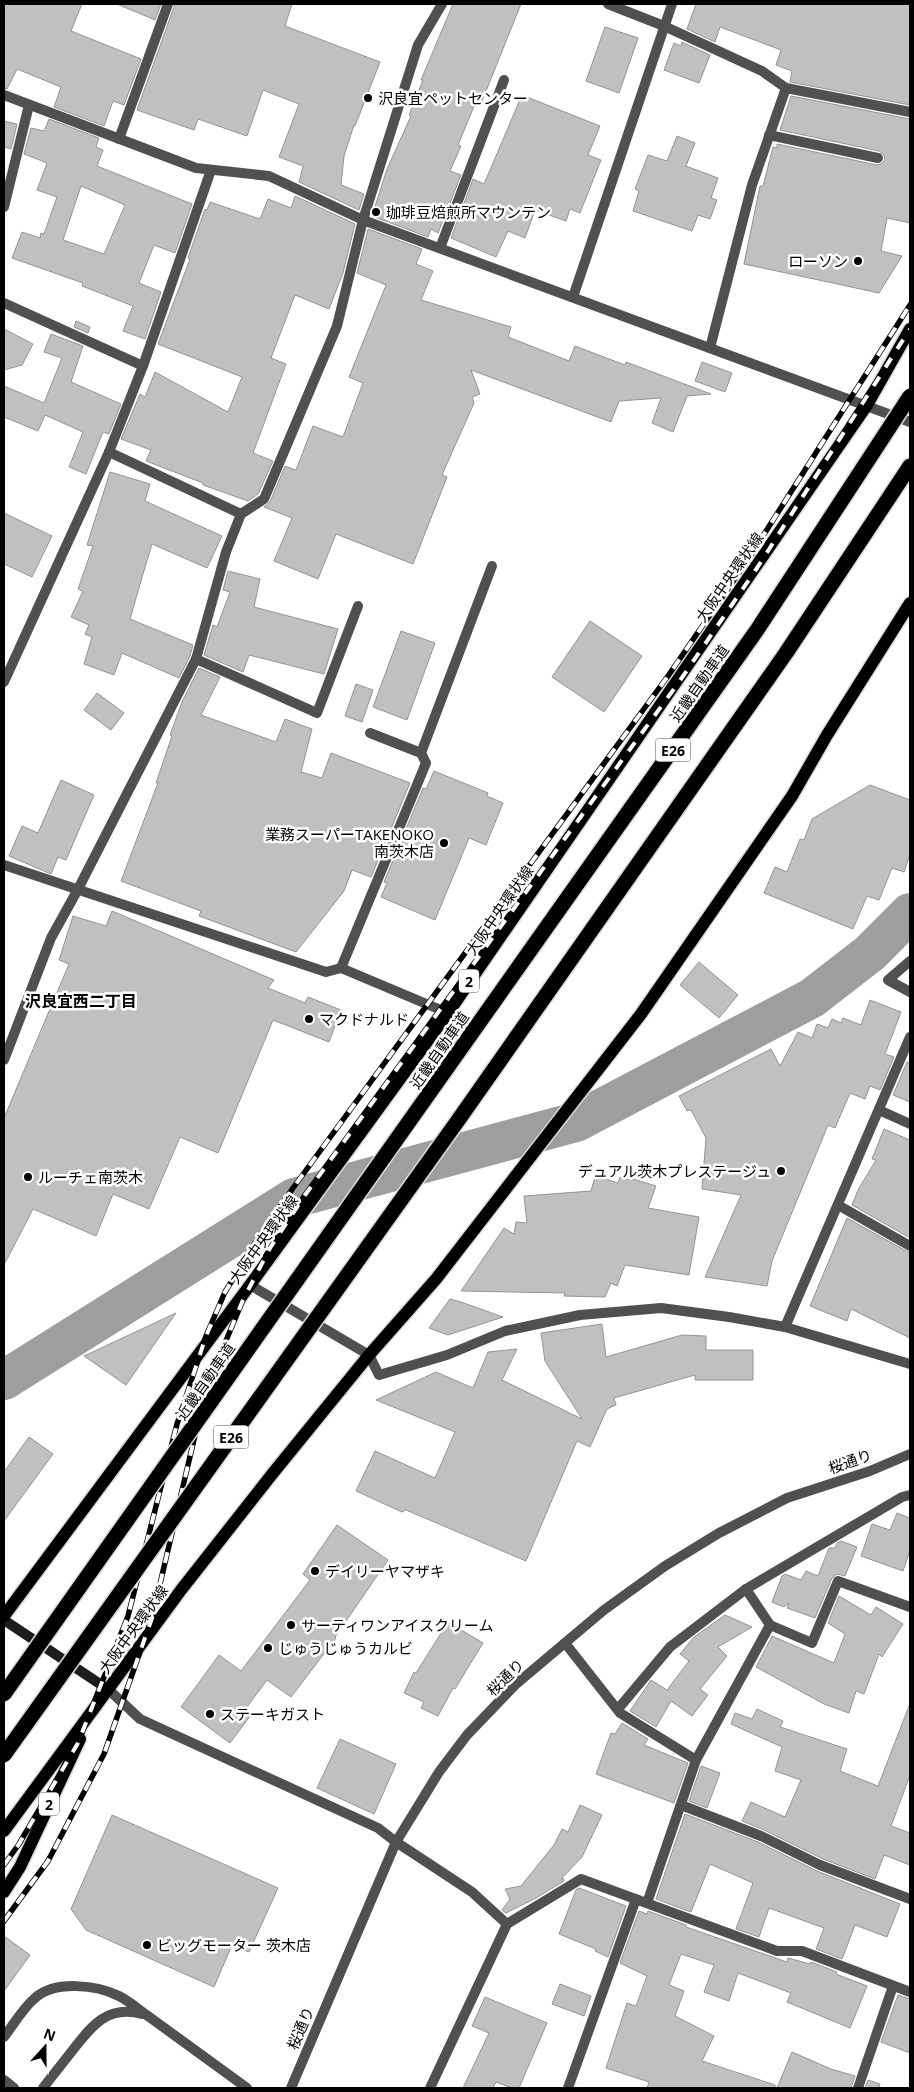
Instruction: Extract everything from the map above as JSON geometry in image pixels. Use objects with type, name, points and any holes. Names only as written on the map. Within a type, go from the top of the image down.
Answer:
[{"type":"highway","name":"近畿自動車道","points":[[4,1694],[757,630],[910,396]]},
{"type":"highway","name":"E26","points":[[4,1755],[459,1119],[786,653],[910,466]]},
{"type":"main road","name":"大阪中央環状線","points":[[4,1616],[250,1285],[448,1013],[867,405],[910,329]]},
{"type":"main road","name":"大阪中央環状線","points":[[4,1831],[188,1582],[273,1472],[369,1355],[436,1278],[642,1014],[792,796],[827,735],[910,603]]},
{"type":"main road","points":[[4,1620],[109,1690]]},
{"type":"main road","name":"2","points":[[4,1892],[20,1867],[92,1714]]},
{"type":"street","points":[[119,139],[168,4]]},
{"type":"street","points":[[4,1060],[51,938],[78,891],[196,659],[226,552],[241,514],[264,499],[337,326],[363,220],[418,45],[442,4]]},
{"type":"street","points":[[608,4],[664,26],[762,71],[786,88],[910,112]]},
{"type":"street","points":[[573,297],[672,4]]},
{"type":"street","points":[[440,248],[504,80]]},
{"type":"street","points":[[710,348],[752,185],[786,88]]},
{"type":"street","points":[[4,95],[196,168],[269,176],[363,220],[910,422]]},
{"type":"street","points":[[4,207],[29,105]]},
{"type":"street","points":[[769,135],[878,158]]},
{"type":"street","points":[[4,682],[109,452],[142,366],[211,170]]},
{"type":"street","points":[[4,303],[142,366]]},
{"type":"street","points":[[109,452],[241,514]]},
{"type":"street","points":[[421,753],[492,566]]},
{"type":"street","points":[[196,659],[317,713],[358,606]]},
{"type":"street","points":[[342,968],[426,763],[421,753],[370,733]]},
{"type":"street","points":[[4,865],[326,972],[342,968],[448,1013]]},
{"type":"street","points":[[910,961],[888,980],[910,992]]},
{"type":"street","points":[[785,1327],[910,1037]]},
{"type":"street","points":[[879,1110],[910,1124]]},
{"type":"street","points":[[838,1205],[910,1246]]},
{"type":"street","points":[[250,1285],[369,1355],[379,1375],[446,1355],[505,1331],[580,1315],[661,1308],[785,1327],[910,1364]]},
{"type":"street","name":"桜通り","points":[[291,2088],[396,1842],[439,1772],[467,1735],[516,1685],[565,1643],[604,1610],[665,1566],[719,1533],[787,1498],[870,1471],[910,1454]]},
{"type":"street","points":[[618,1709],[670,1647],[746,1589],[902,1497],[910,1495]]},
{"type":"street","points":[[746,1589],[770,1625],[812,1643],[838,1580],[910,1607]]},
{"type":"street","points":[[647,1903],[696,1760],[770,1625]]},
{"type":"street","points":[[565,1643],[620,1713],[696,1760]]},
{"type":"street","points":[[109,1690],[140,1719],[378,1828],[472,1892],[507,1924]]},
{"type":"street","points":[[681,1806],[761,1836],[820,1865],[910,1899]]},
{"type":"street","points":[[430,2088],[507,1924],[581,1879],[777,1952],[802,1951],[910,1992]]},
{"type":"street","points":[[568,2088],[636,1899]]},
{"type":"street","points":[[4,2037],[36,1997],[57,1987],[79,1986],[99,1988],[119,1996],[247,2088]]},
{"type":"street","points":[[858,2088],[893,1986]]},
{"type":"street","points":[[43,2088],[92,2026],[104,2017],[118,2012],[133,2012],[148,2016]]},
{"type":"street","points":[[4,2080],[14,2088]]},
{"type":"building","points":[[4,4],[82,4],[71,31],[141,59],[124,105],[113,101],[104,126],[54,107],[61,87],[17,69],[7,89],[4,88]]},
{"type":"building","points":[[117,4],[161,4],[155,20]]},
{"type":"building","points":[[175,4],[292,4],[285,26],[380,62],[354,125],[344,156],[341,185],[364,194],[359,210],[299,182],[303,166],[279,157],[299,104],[263,90],[247,136],[198,119],[194,130],[137,110]]},
{"type":"building","points":[[453,4],[521,4],[482,101],[477,99],[458,145],[461,146],[450,171],[461,175],[438,233],[431,229],[428,237],[372,216],[387,169],[411,116],[409,115],[423,80],[421,80]]},
{"type":"building","points":[[696,4],[910,4],[910,105],[790,82],[792,71],[776,65],[781,50],[720,27],[715,42],[687,29]]},
{"type":"building","points":[[605,27],[638,38],[619,93],[586,81]]},
{"type":"building","points":[[682,42],[710,55],[699,83],[664,70],[674,43],[681,46]]},
{"type":"building","points":[[522,95],[600,126],[588,155],[601,160],[580,213],[570,209],[566,221],[535,210],[525,238],[508,231],[496,257],[451,238],[473,179],[484,184]]},
{"type":"building","points":[[791,96],[910,119],[910,223],[887,218],[881,251],[902,256],[879,293],[744,264],[760,186],[763,186],[773,147],[777,148],[777,144],[877,165],[885,160],[884,155],[879,151],[780,130]]},
{"type":"building","points":[[49,119],[99,138],[96,147],[103,150],[97,166],[192,204],[175,253],[154,245],[139,283],[161,292],[145,339],[123,331],[133,306],[82,286],[83,283],[12,258],[22,232],[40,238],[41,233],[44,234],[57,197],[37,190],[47,163],[24,154],[31,128],[44,131]],"holes":[[[81,186],[125,205],[104,254],[63,240]]]},
{"type":"building","points":[[4,121],[17,124],[11,149],[4,147]]},
{"type":"building","points":[[677,136],[695,143],[686,166],[718,178],[711,198],[717,200],[710,219],[698,215],[692,231],[633,211],[639,191],[635,189],[648,155],[667,161]]},
{"type":"building","points":[[295,196],[355,224],[343,273],[329,309],[295,295],[271,358],[286,364],[253,453],[273,461],[258,494],[248,501],[203,485],[203,483],[146,461],[151,450],[121,439],[140,394],[145,397],[155,372],[228,412],[242,377],[158,344],[190,259],[188,258],[205,209],[207,210],[210,202],[260,219],[268,199],[291,208]]},
{"type":"building","points":[[368,229],[422,249],[416,264],[433,271],[421,300],[511,327],[508,337],[569,361],[575,346],[625,365],[626,362],[711,394],[687,396],[673,432],[652,423],[661,398],[619,401],[611,422],[471,370],[480,394],[472,397],[474,403],[442,475],[447,477],[413,564],[336,534],[318,579],[274,561],[292,518],[264,507],[270,502],[285,466],[296,470],[313,426],[343,437],[363,383],[349,377],[386,285],[357,273]]},
{"type":"building","points":[[76,321],[90,327],[88,333],[74,327]]},
{"type":"building","points":[[4,329],[33,344],[22,365],[4,370]]},
{"type":"building","points":[[51,334],[83,346],[71,382],[121,404],[109,434],[103,432],[86,474],[69,467],[83,432],[45,415],[38,431],[4,417],[4,386],[44,403],[62,358],[44,352]]},
{"type":"building","points":[[702,362],[732,373],[725,392],[695,381]]},
{"type":"building","points":[[110,472],[150,484],[145,501],[222,536],[207,568],[152,544],[130,619],[193,645],[190,656],[179,678],[122,653],[114,675],[84,664],[92,637],[85,634],[89,625],[71,617],[83,591],[78,589],[93,546],[87,545]]},
{"type":"building","points":[[4,513],[52,536],[32,577],[4,564]]},
{"type":"building","points":[[228,571],[260,579],[254,607],[338,629],[324,674],[249,655],[243,672],[204,655],[213,625],[217,627],[230,592],[223,590]]},
{"type":"building","points":[[590,621],[642,656],[604,712],[552,677]]},
{"type":"building","points":[[401,631],[435,643],[407,720],[373,707]]},
{"type":"building","points":[[199,668],[220,677],[201,715],[276,742],[285,719],[312,729],[301,772],[322,778],[331,753],[410,783],[371,877],[352,870],[344,891],[296,952],[199,916],[201,911],[121,881],[158,783],[156,783],[172,736],[170,735],[182,702]]},
{"type":"building","points":[[356,684],[373,690],[362,722],[345,716]]},
{"type":"building","points":[[97,693],[124,713],[111,730],[84,710]]},
{"type":"building","points":[[434,771],[488,793],[487,796],[503,803],[486,845],[469,838],[435,920],[381,897],[387,883],[384,882],[423,788],[426,789]]},
{"type":"building","points":[[61,780],[94,795],[66,860],[58,857],[51,874],[9,856],[22,826],[38,833]]},
{"type":"building","points":[[870,785],[910,800],[910,854],[904,872],[892,868],[879,900],[867,896],[853,929],[764,893],[775,867],[787,872],[800,839],[804,840],[812,819]]},
{"type":"building","points":[[112,911],[274,980],[268,988],[305,1003],[308,997],[341,1010],[329,1042],[273,1020],[218,1153],[180,1137],[149,1209],[113,1194],[96,1236],[33,1209],[4,1265],[4,1118],[69,964],[59,960],[73,916],[106,926]]},
{"type":"building","points":[[699,962],[738,995],[719,1018],[680,985]]},
{"type":"building","points":[[870,1000],[901,1012],[885,1054],[894,1057],[880,1090],[870,1086],[865,1099],[850,1093],[835,1128],[828,1125],[772,1261],[767,1286],[705,1277],[741,1195],[702,1189],[706,1138],[691,1110],[687,1111],[679,1096],[771,1049],[780,1066],[798,1032],[812,1038],[817,1024],[828,1028],[832,1019],[841,1023],[843,1018],[861,1025]]},
{"type":"building","points":[[907,1062],[910,1064],[910,1102],[893,1095]]},
{"type":"building","points":[[884,1129],[910,1140],[910,1238],[852,1205],[858,1190],[876,1160],[872,1159]]},
{"type":"building","points":[[595,1177],[618,1183],[620,1177],[629,1180],[630,1178],[656,1186],[648,1208],[699,1217],[689,1275],[625,1265],[617,1286],[611,1283],[605,1297],[564,1296],[565,1293],[461,1291],[504,1228],[514,1234],[516,1222],[527,1223],[524,1196],[591,1191]]},
{"type":"building","points":[[847,1218],[910,1253],[910,1338],[851,1309],[847,1321],[810,1306]]},
{"type":"building","points":[[450,1299],[503,1317],[448,1335],[429,1328]]},
{"type":"building","points":[[176,1313],[126,1385],[84,1356]]},
{"type":"building","points":[[602,1324],[606,1357],[682,1335],[706,1336],[706,1350],[753,1350],[753,1380],[695,1380],[695,1375],[614,1398],[616,1405],[607,1409],[590,1447],[577,1441],[526,1561],[406,1510],[402,1512],[356,1491],[375,1451],[435,1478],[455,1432],[376,1400],[436,1372],[473,1388],[488,1352],[517,1349],[502,1380],[582,1419],[545,1361],[541,1333]]},
{"type":"building","points":[[29,1437],[53,1454],[4,1521],[4,1472]]},
{"type":"building","points":[[897,1513],[910,1518],[910,1550],[903,1571],[861,1556],[872,1524],[890,1530]]},
{"type":"building","points":[[337,1525],[388,1560],[336,1638],[291,1697],[267,1680],[244,1711],[251,1715],[230,1743],[181,1707],[219,1655],[241,1671],[310,1580],[303,1574]]},
{"type":"building","points":[[841,1541],[857,1547],[845,1576],[837,1574],[832,1578],[815,1618],[787,1608],[789,1603],[784,1607],[772,1602],[782,1576],[785,1574],[801,1580],[806,1571],[818,1576],[829,1548],[835,1548],[837,1543]]},
{"type":"building","points":[[839,1596],[871,1615],[876,1607],[903,1624],[882,1657],[879,1654],[864,1694],[856,1691],[849,1713],[824,1704],[756,1667],[772,1636],[834,1663],[845,1634],[828,1623]]},
{"type":"building","points":[[725,1615],[752,1627],[718,1647],[727,1656],[700,1689],[708,1695],[692,1716],[671,1701],[656,1727],[630,1711],[651,1680],[667,1690],[689,1661],[680,1654],[694,1637]]},
{"type":"building","points":[[448,1622],[483,1643],[455,1689],[453,1688],[438,1716],[421,1708],[424,1702],[404,1693],[414,1672],[416,1673]]},
{"type":"building","points":[[909,1706],[910,1775],[891,1826],[910,1833],[910,1865],[884,1855],[875,1879],[823,1859],[742,1821],[751,1802],[785,1817],[801,1780],[775,1771],[782,1747],[731,1724],[735,1713],[752,1719],[757,1709],[783,1721],[780,1727],[847,1749],[840,1771],[878,1786]]},
{"type":"building","points":[[622,1723],[648,1739],[644,1745],[688,1763],[674,1803],[596,1774],[611,1733],[615,1734]]},
{"type":"building","points":[[340,1739],[396,1764],[374,1814],[317,1788]]},
{"type":"building","points":[[701,1766],[720,1773],[707,1808],[689,1801]]},
{"type":"building","points":[[580,1805],[602,1815],[582,1857],[561,1879],[563,1878],[564,1881],[506,1913],[502,1910],[510,1899],[505,1889],[521,1886],[554,1845],[562,1829],[568,1832]]},
{"type":"building","points":[[685,1814],[758,1842],[817,1871],[900,1904],[887,1937],[855,1925],[842,1959],[816,1949],[824,1928],[769,1908],[759,1937],[736,1929],[753,1883],[710,1864],[691,1912],[656,1899]]},
{"type":"building","points":[[112,1815],[278,1888],[249,1952],[232,1945],[214,1987],[86,1930],[71,1909]]},
{"type":"building","points":[[579,1888],[626,1906],[608,1957],[595,1951],[596,1949],[559,1934],[576,1890]]},
{"type":"building","points":[[639,1911],[647,1914],[648,1911],[686,1925],[686,1927],[787,1962],[788,1958],[810,1964],[811,1962],[867,1986],[850,2028],[787,2002],[791,1993],[738,1973],[729,2001],[704,1992],[714,1965],[681,1954],[669,1985],[684,1991],[675,2016],[714,2036],[702,2061],[775,2085],[775,2088],[647,2088],[649,2082],[606,2068],[627,2003],[636,2006],[647,1976],[620,1963]]},
{"type":"building","points":[[4,1936],[30,1955],[4,1991]]},
{"type":"building","points":[[560,1984],[591,1996],[584,2016],[552,2004]]},
{"type":"building","points":[[898,1995],[910,1999],[910,2053],[881,2042]]},
{"type":"building","points":[[485,1997],[547,2023],[519,2088],[512,2088],[496,2082],[493,2088],[463,2088],[489,2033],[472,2026]]},
{"type":"building","points":[[792,2052],[831,2069],[855,2076],[851,2088],[777,2088]]},
{"type":"building","points":[[868,2080],[880,2084],[879,2088],[865,2088]]},
{"type":"waterway","points":[[4,1380],[294,1198],[576,1122],[812,998],[870,953],[910,913]]},
{"type":"railway","points":[[4,1865],[19,1844],[78,1743],[128,1616],[177,1424],[206,1336],[225,1292],[257,1240],[293,1188],[668,676],[747,561],[910,305]]},
{"type":"railway","points":[[4,1921],[48,1861],[104,1754],[152,1618],[196,1431],[225,1343],[243,1300],[270,1248],[305,1195],[679,682],[757,568],[910,329]]},
{"type":"place","name":"沢良宜ペットセンター","points":[[368,98]]},
{"type":"place","name":"珈琲豆焙煎所マウンテン","points":[[376,212]]},
{"type":"place","name":"ローソン","points":[[858,261]]},
{"type":"place","name":"業務スーパーTAKENOKO 南茨木店","points":[[444,843]]},
{"type":"place","name":"マクドナルド","points":[[309,1019]]},
{"type":"place","name":"デュアル茨木プレステージュ","points":[[781,1171]]},
{"type":"place","name":"ルーチェ南茨木","points":[[28,1177]]},
{"type":"place","name":"デイリーヤマザキ","points":[[315,1571]]},
{"type":"place","name":"サーティワンアイスクリーム","points":[[291,1625]]},
{"type":"place","name":"じゅうじゅうカルビ","points":[[268,1648]]},
{"type":"place","name":"ステーキガスト","points":[[210,1714]]},
{"type":"place","name":"ビッグモーター 茨木店","points":[[147,1945]]},
{"type":"district","name":"沢良宜西二丁目","points":[[81,1001]]}]
